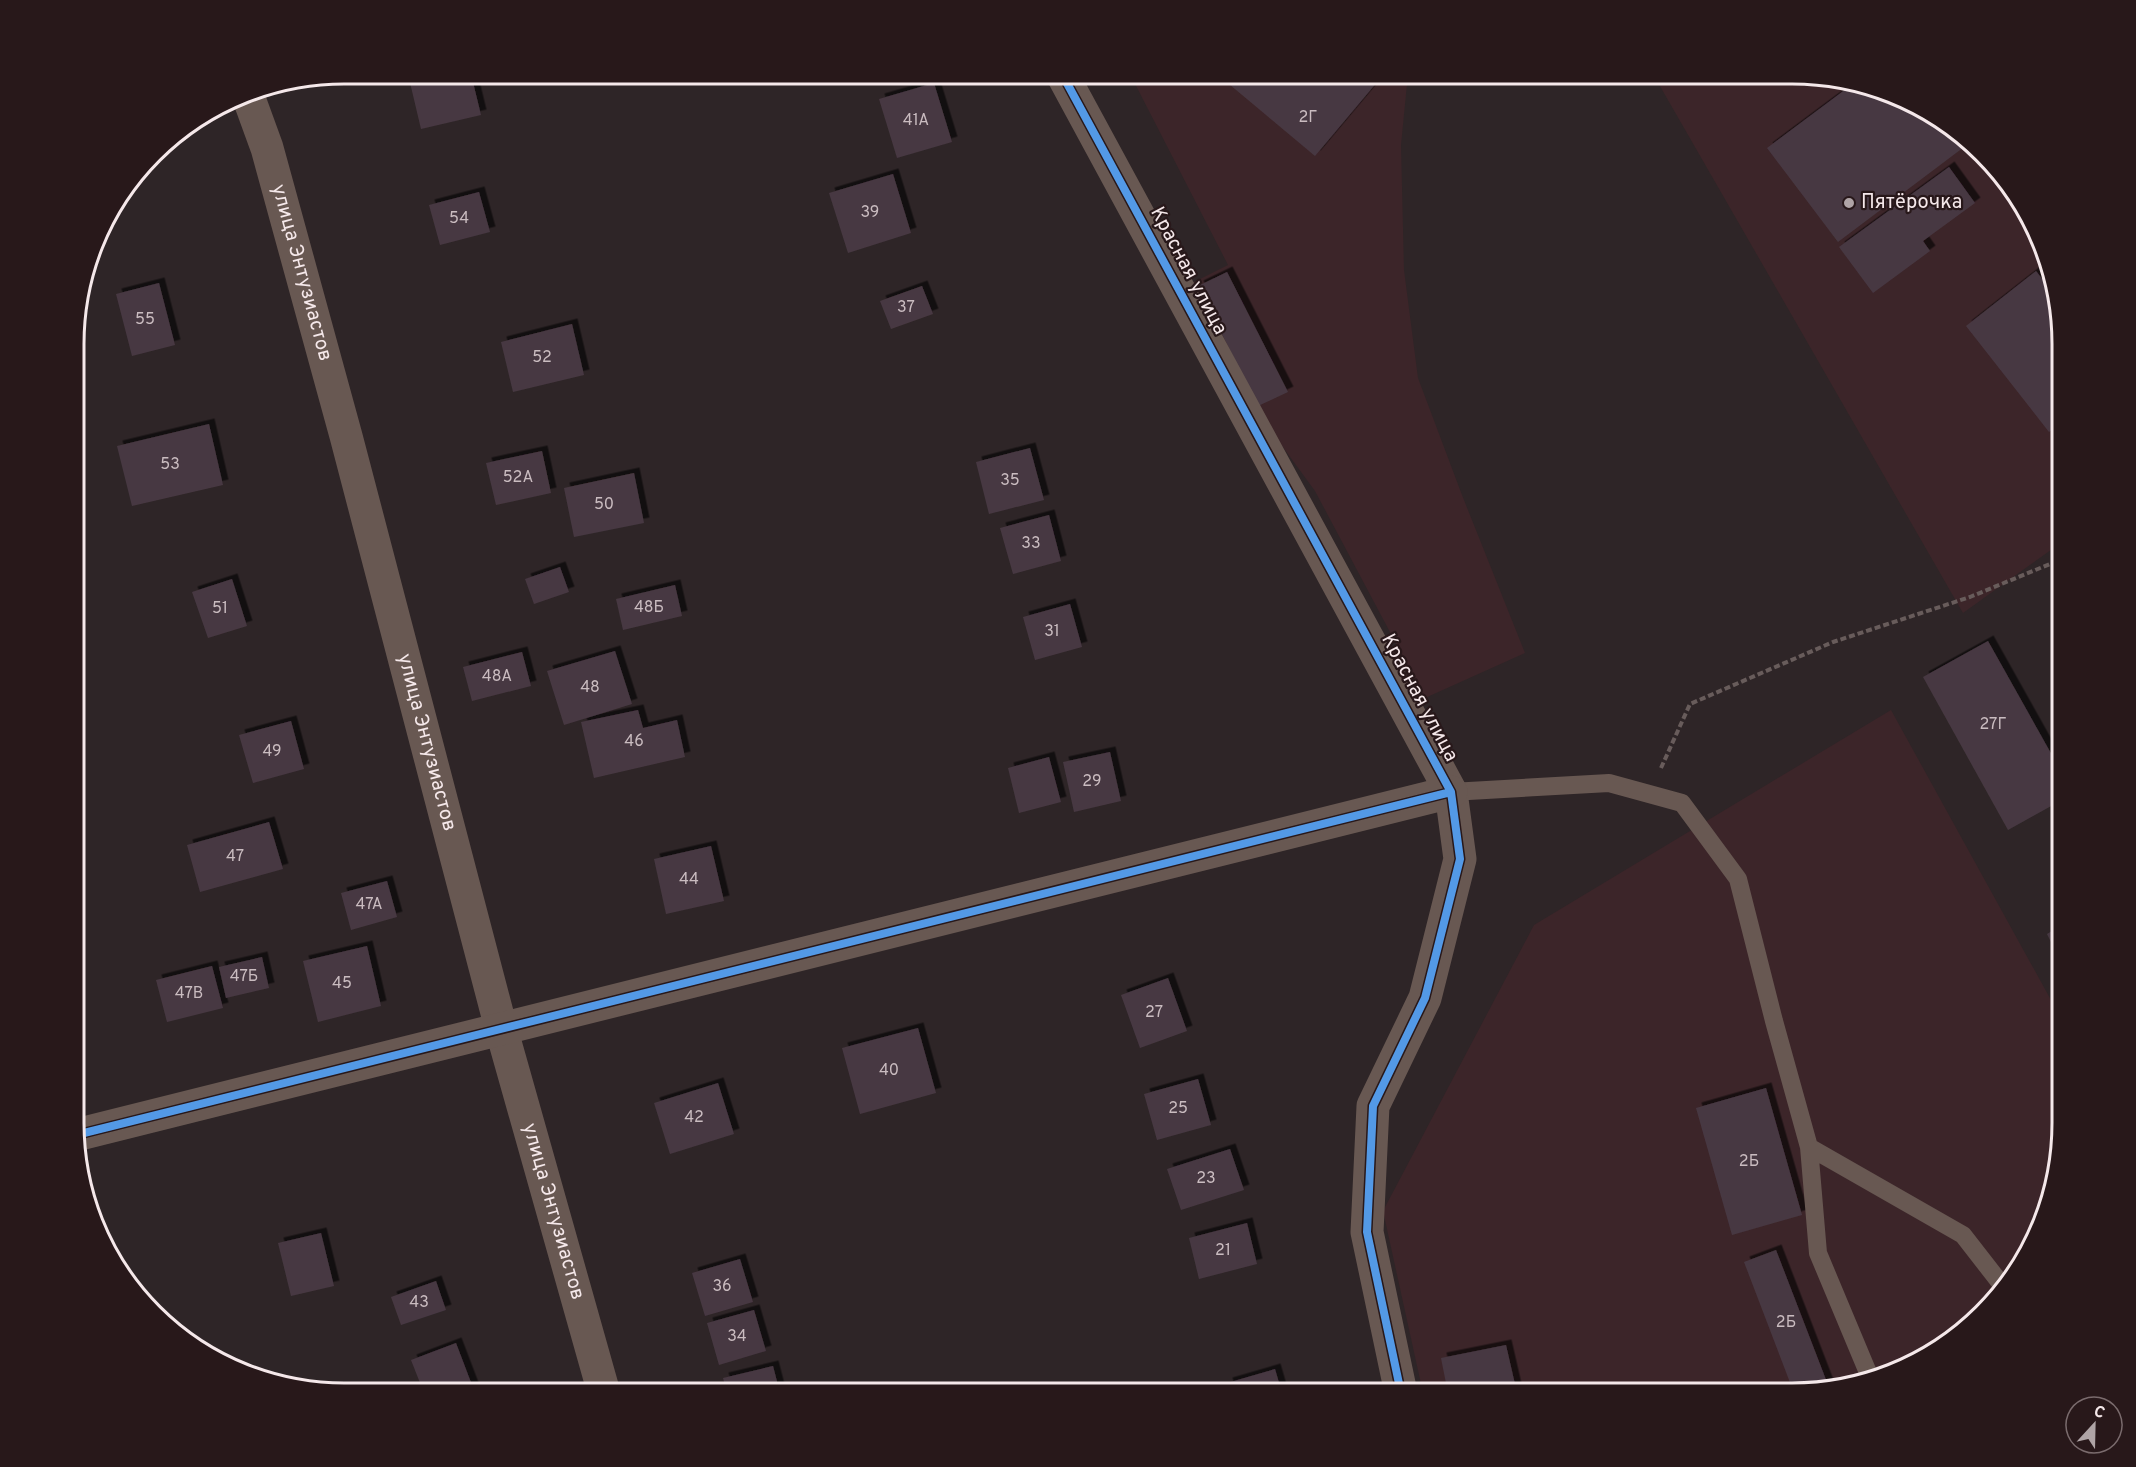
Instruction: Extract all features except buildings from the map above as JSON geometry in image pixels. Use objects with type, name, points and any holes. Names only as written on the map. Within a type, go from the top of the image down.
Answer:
[{"type":"street","name":"Красная улица","points":[[1067,84],[1451,792],[1460,859],[1425,998],[1373,1106],[1368,1232],[1399,1383]]},
{"type":"street","name":"улица Энтузиастов","points":[[250,102],[267,148],[346,436],[501,1028],[601,1383]]},
{"type":"street","points":[[85,1133],[1451,792]]},
{"type":"lane","points":[[1451,792],[1609,783],[1682,803],[1738,879],[1809,1147],[1818,1253],[1867,1372]]},
{"type":"lane","points":[[1809,1147],[1963,1235],[1998,1281]]},
{"type":"path","points":[[1650,794],[1690,704],[1833,642],[1970,597],[2052,563]]},
{"type":"shaded area","points":[[1135,84],[1407,84],[1401,145],[1404,270],[1418,378],[1525,653],[1425,698],[1315,491],[1255,409],[1192,283],[1228,265]]},
{"type":"shaded area","points":[[1659,84],[1826,86],[1876,98],[1922,119],[1963,148],[1988,173],[2017,214],[2038,260],[2050,310],[2052,549],[1963,613]]},
{"type":"shaded area","points":[[1891,710],[2052,1002],[2050,1157],[2043,1190],[2032,1223],[2008,1268],[1976,1307],[1937,1339],[1892,1363],[1843,1378],[1792,1383],[1421,1383],[1383,1211],[1534,925]]},
{"type":"cycle path","points":[[1067,84],[1451,792],[1460,859],[1425,998],[1373,1106],[1367,1232],[1399,1383]]},
{"type":"cycle path","points":[[85,1133],[1451,792]]},
{"type":"place","name":"Пятёрочка","points":[[1849,203]]}]
